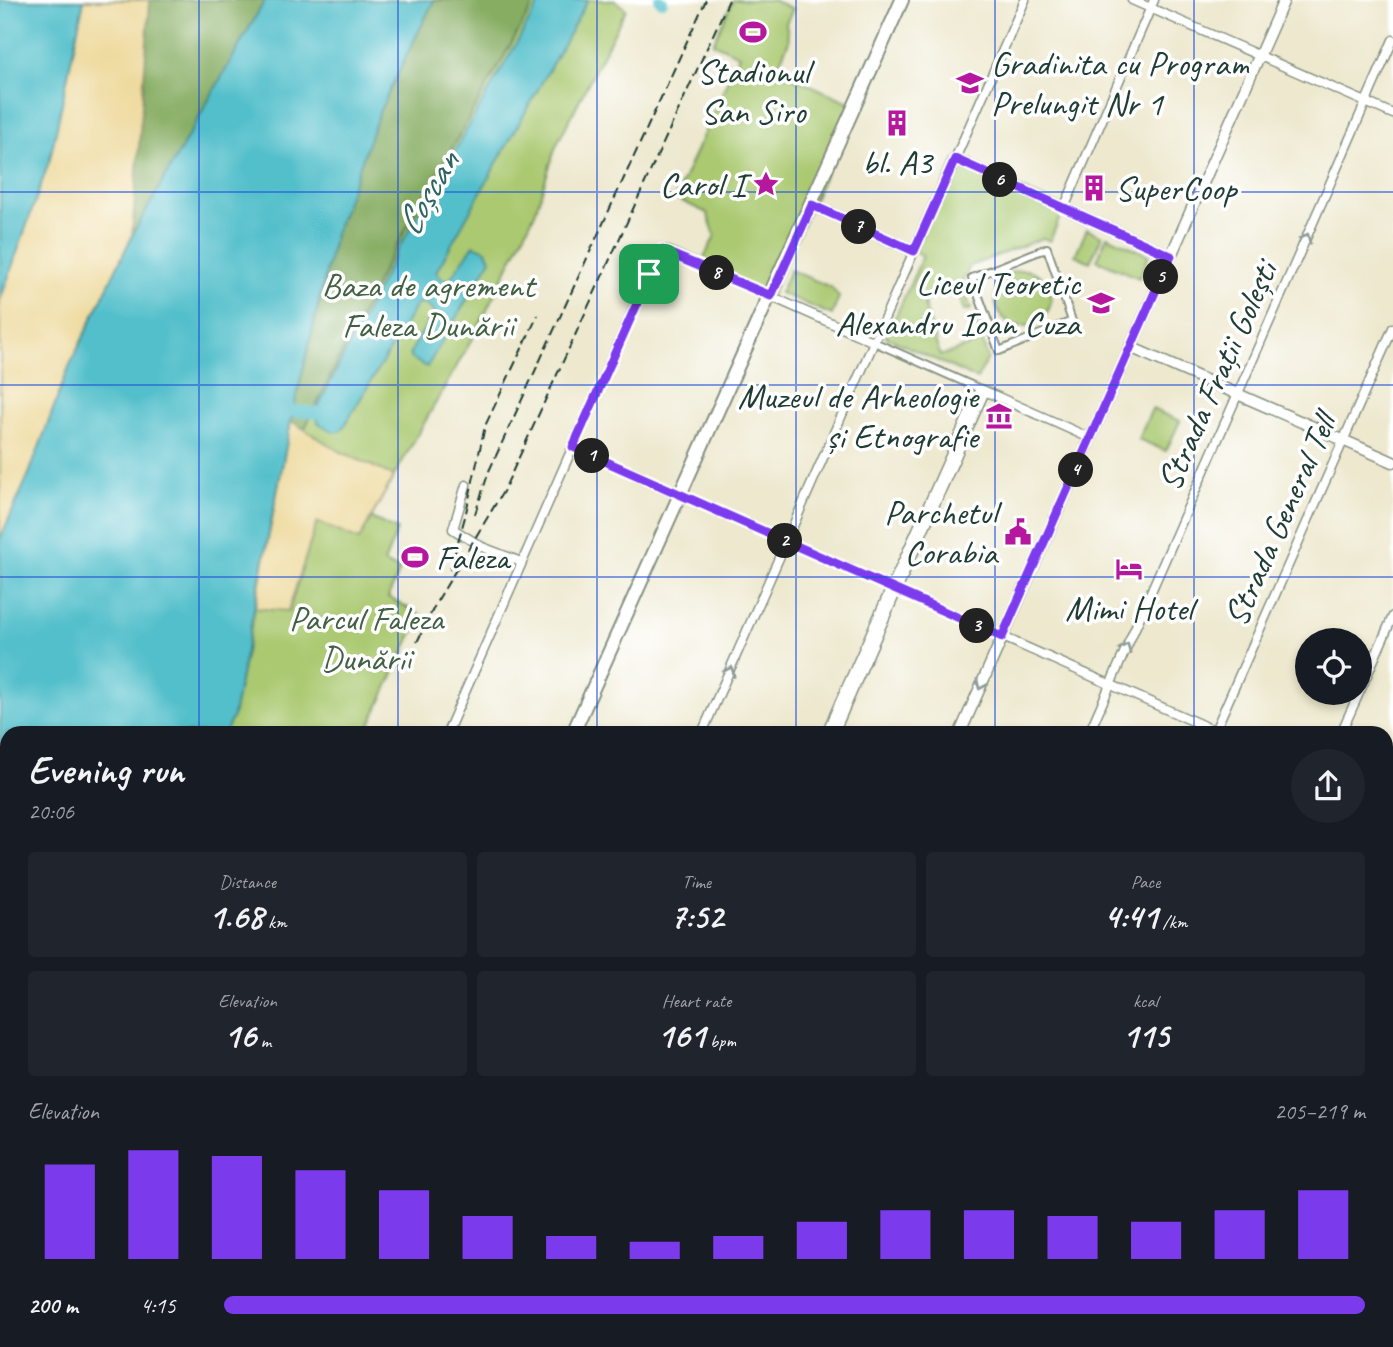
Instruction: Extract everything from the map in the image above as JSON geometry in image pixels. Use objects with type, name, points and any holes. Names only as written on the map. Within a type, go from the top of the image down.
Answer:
[{"type":"main road","points":[[576,726],[902,0]]},
{"type":"street","points":[[705,726],[1025,0]]},
{"type":"street","points":[[1132,0],[1153,4],[1259,56],[1393,114]]},
{"type":"street","points":[[963,726],[1284,0]]},
{"type":"street","points":[[1064,208],[1153,4]]},
{"type":"street","name":"Strada Frații Golești","points":[[1092,726],[1393,40]]},
{"type":"street","points":[[955,159],[1171,256]]},
{"type":"street","points":[[812,205],[914,251]]},
{"type":"street","points":[[1047,248],[1072,321],[999,351],[972,278],[1047,248]]},
{"type":"street","points":[[450,726],[661,250],[1090,438]]},
{"type":"street","name":"Strada General Tell","points":[[1219,726],[1393,327]]},
{"type":"street","points":[[1130,347],[1393,463]]},
{"type":"street","points":[[837,726],[982,390]]},
{"type":"street","points":[[573,447],[1201,726]]},
{"type":"street","points":[[466,485],[453,529],[482,547],[521,562]]},
{"type":"street","points":[[829,726],[895,589]]},
{"type":"street","points":[[1372,663],[1393,616]]},
{"type":"street","points":[[1344,726],[1353,705]]},
{"type":"green space","points":[[150,0],[265,0],[132,236]]},
{"type":"green space","points":[[434,0],[536,0],[386,264],[304,430],[291,421],[335,234],[380,110]]},
{"type":"green space","name":"Baza de agrement Faleza Dunării","points":[[536,0],[614,0],[626,9],[556,146],[535,213],[475,334],[394,476],[339,451],[304,430],[386,264]]},
{"type":"green space","points":[[733,0],[773,0],[793,9],[786,23],[789,41],[776,70],[856,105],[771,296],[700,265],[715,236],[707,213],[675,198],[739,55],[713,43]]},
{"type":"green space","points":[[955,159],[1064,208],[1050,241],[1043,238],[970,266],[962,283],[971,309],[964,311],[957,291],[923,300],[940,356],[975,344],[967,319],[974,317],[988,358],[977,379],[886,337],[923,256],[914,251]]},
{"type":"green space","points":[[1087,229],[1102,236],[1090,262],[1075,255]]},
{"type":"green space","points":[[1107,236],[1149,255],[1139,278],[1097,260]]},
{"type":"green space","points":[[790,270],[831,287],[839,297],[832,315],[780,293]]},
{"type":"green space","points":[[1017,270],[1029,270],[1039,274],[1047,282],[1051,298],[1047,314],[1039,322],[1029,326],[1017,326],[1007,322],[999,314],[995,304],[995,292],[999,282],[1007,274]]},
{"type":"green space","points":[[1152,409],[1180,421],[1166,451],[1138,439]]},
{"type":"green space","name":"Parcul Faleza Dunării","points":[[371,518],[397,530],[384,563],[400,570],[388,597],[421,615],[369,726],[228,726],[233,716],[255,608],[289,611],[317,521],[359,540]]},
{"type":"sand","points":[[84,0],[150,0],[132,236],[69,367],[29,474],[0,539],[0,301],[50,159]]},
{"type":"sand","points":[[291,421],[339,451],[394,476],[359,540],[317,522],[288,611],[255,608]]},
{"type":"water","points":[[0,0],[84,0],[50,159],[0,301]]},
{"type":"water","points":[[265,0],[434,0],[380,110],[335,234],[293,411],[233,716],[228,726],[0,726],[0,539],[29,474],[69,367],[132,236]]},
{"type":"water","points":[[541,0],[588,0],[436,272],[443,279],[449,280],[474,245],[486,250],[491,259],[427,367],[410,358],[410,353],[434,312],[425,304],[417,304],[342,430],[334,432],[318,423],[317,409],[392,260]]},
{"type":"waterway","name":"Coșcan","points":[[293,411],[323,413],[332,410]]},
{"type":"railway","points":[[475,514],[489,471],[706,0]]},
{"type":"railway","points":[[404,669],[436,603],[504,490],[729,0]]},
{"type":"railway","points":[[450,570],[485,426],[538,315]]},
{"type":"place","name":"Stadionul San Siro","points":[[753,32]]},
{"type":"place","name":"Gradinita cu Program Prelungit Nr 1","points":[[970,83]]},
{"type":"place","name":"bl. A3","points":[[897,123]]},
{"type":"place","name":"Carol I","points":[[766,184]]},
{"type":"place","name":"SuperCoop","points":[[1094,188]]},
{"type":"place","name":"Liceul Teoretic Alexandru Ioan Cuza","points":[[1101,303]]},
{"type":"place","name":"Muzeul de Arheologie și Etnografie","points":[[999,416]]},
{"type":"place","name":"Parchetul Corabia","points":[[1018,532]]},
{"type":"place","name":"Faleza","points":[[415,557]]},
{"type":"place","name":"Mimi Hotel","points":[[1129,569]]},
{"type":"route","points":[[955,159],[1171,256],[1002,637],[573,447],[649,274],[658,253],[666,250],[771,296],[812,205],[914,251],[955,159]]}]
